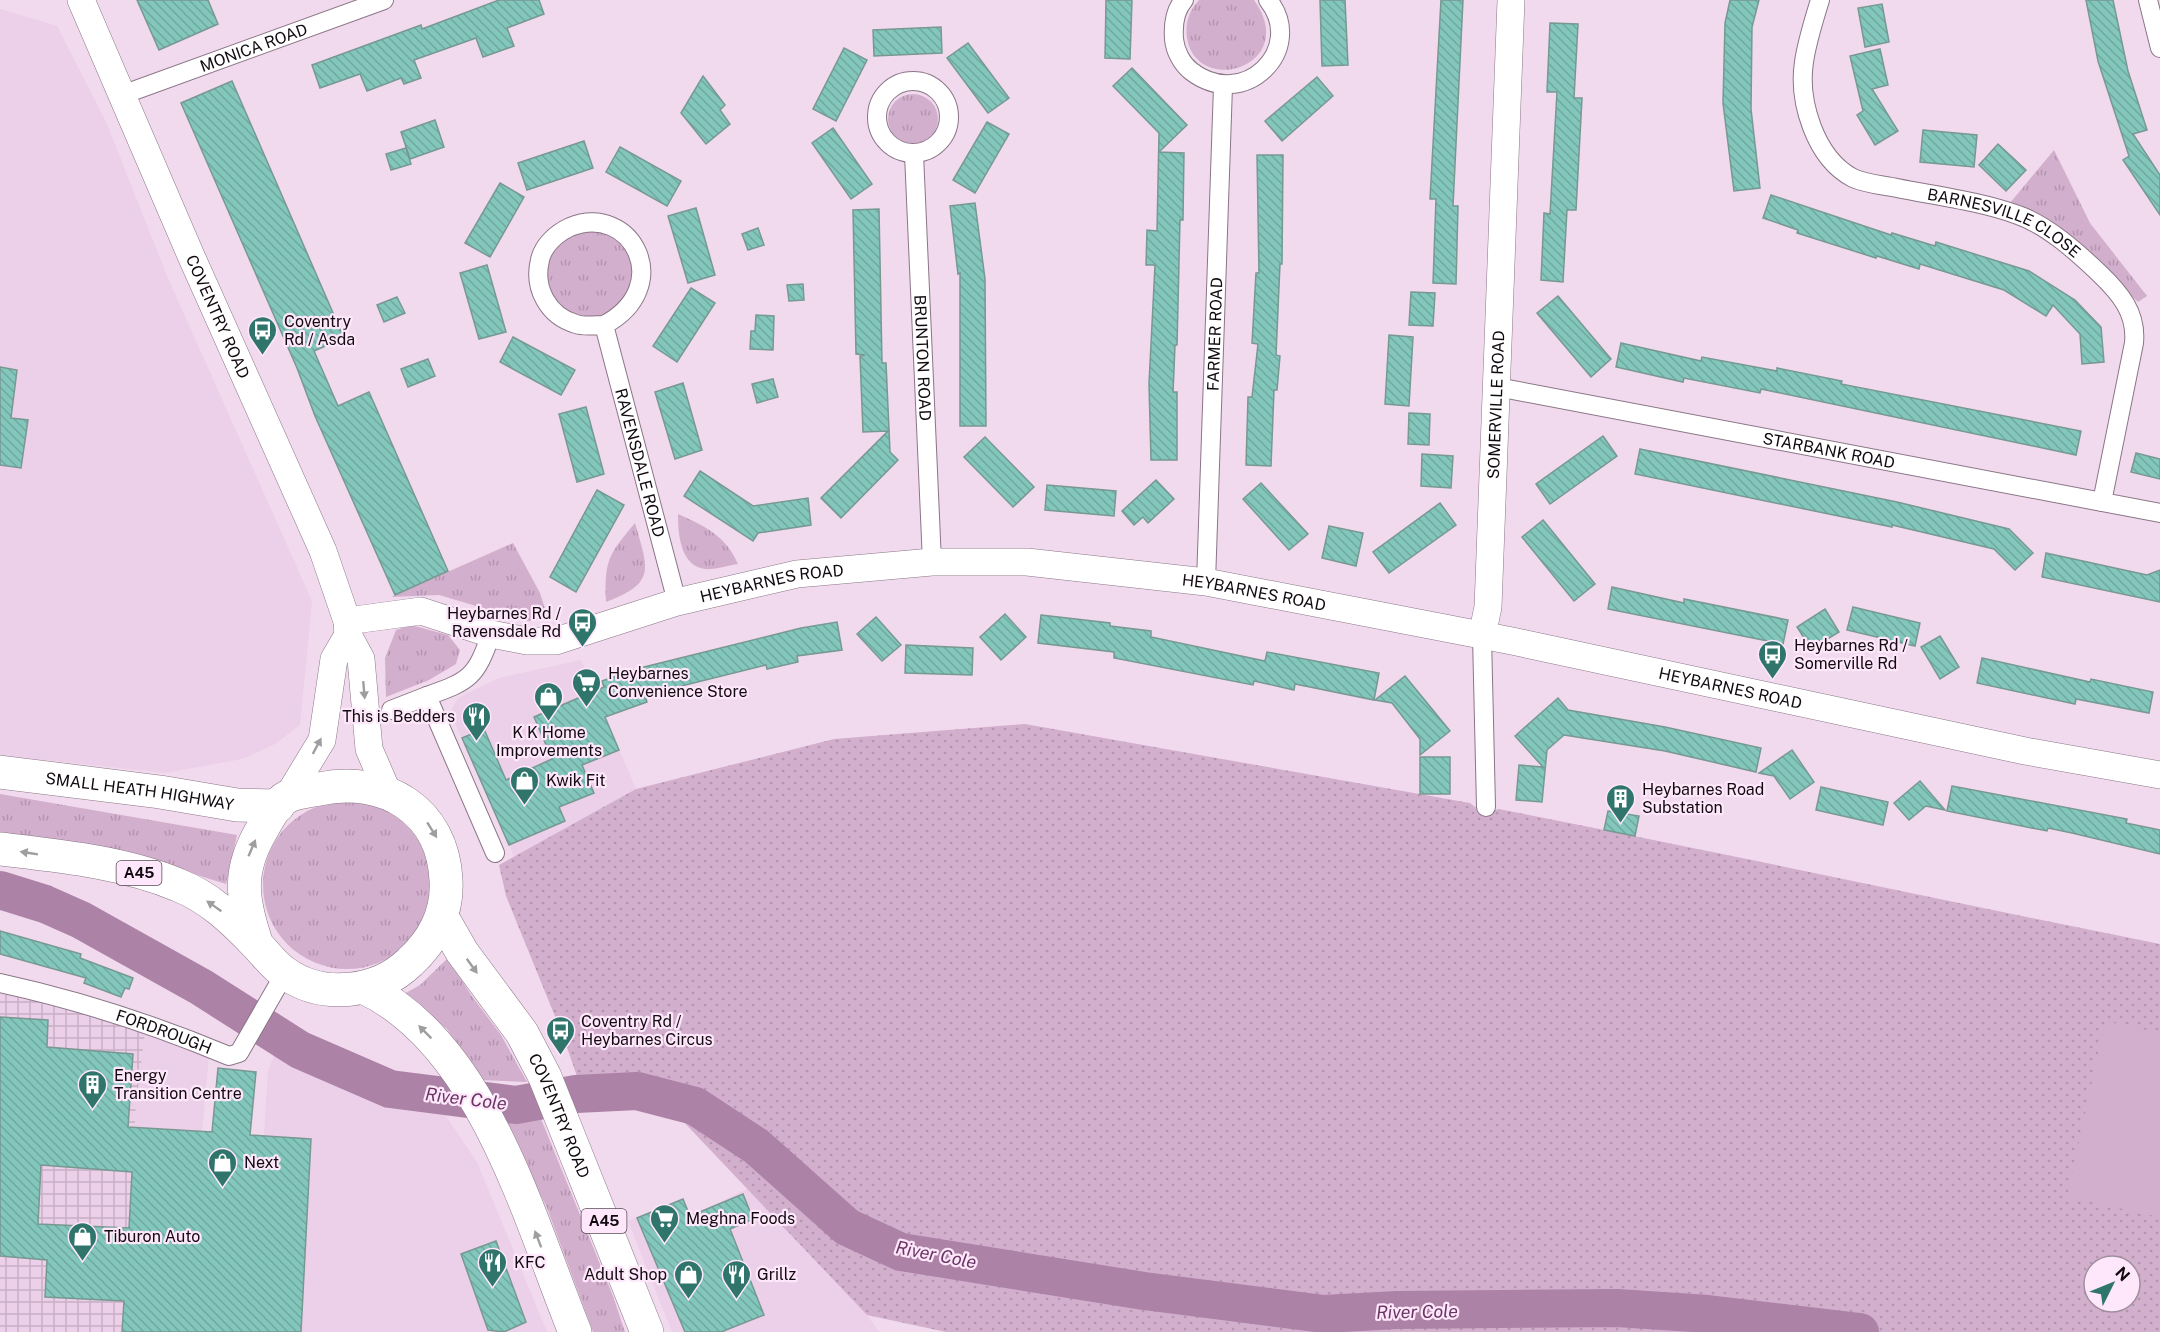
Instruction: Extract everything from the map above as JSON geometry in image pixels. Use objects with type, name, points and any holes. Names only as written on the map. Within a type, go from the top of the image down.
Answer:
[{"type":"highway","name":"SMALL HEATH HIGHWAY","points":[[0,772],[160,792],[237,805],[283,801]]},
{"type":"highway","points":[[332,786],[366,787],[388,793],[406,803],[422,816],[435,833],[445,856],[447,897],[442,916],[433,936],[411,961],[393,976],[365,988],[350,990],[311,986],[285,974],[257,945],[244,908],[246,864],[256,839],[283,801],[332,786]]},
{"type":"highway","name":"A45","points":[[0,849],[107,865],[179,885],[229,917],[257,945]]},
{"type":"highway","name":"COVENTRY ROAD","points":[[442,916],[462,952],[522,1033],[545,1077],[646,1332]]},
{"type":"highway","points":[[365,988],[381,996],[413,1020],[442,1048],[461,1077],[506,1158],[575,1332]]},
{"type":"highway","points":[[633,1295],[637,1332]]},
{"type":"street","name":"COVENTRY ROAD","points":[[81,0],[196,268],[293,479],[323,551],[347,628],[361,659],[369,748],[388,793]]},
{"type":"street","name":"MONICA ROAD","points":[[122,95],[384,0]]},
{"type":"street","points":[[1184,0],[1173,24],[1174,46],[1184,66],[1202,80],[1223,86],[1246,82],[1264,70],[1276,51],[1280,29],[1274,8],[1268,0]]},
{"type":"street","name":"SOMERVILLE ROAD","points":[[1486,807],[1482,636],[1488,607],[1511,0]]},
{"type":"street","name":"BARNESVILLE CLOSE","points":[[1820,0],[1803,63],[1807,111],[1818,141],[1840,168],[1865,182],[1996,208],[2021,216],[2050,233],[2092,266],[2118,292],[2130,312],[2136,327],[2134,343],[2102,502]]},
{"type":"street","points":[[2148,0],[2160,48]]},
{"type":"street","points":[[905,81],[918,81],[931,85],[941,94],[948,113],[946,132],[939,143],[927,151],[914,154],[901,152],[889,145],[881,135],[876,122],[877,108],[883,96],[892,87],[905,81]]},
{"type":"street","name":"FARMER ROAD","points":[[1206,582],[1223,86]]},
{"type":"street","name":"BRUNTON ROAD","points":[[914,154],[932,561]]},
{"type":"street","points":[[582,222],[597,222],[622,232],[634,246],[641,262],[642,279],[638,294],[622,315],[604,325],[578,325],[557,315],[541,292],[537,269],[541,254],[558,232],[582,222]]},
{"type":"street","name":"RAVENSDALE ROAD","points":[[604,325],[677,602]]},
{"type":"street","name":"STARBANK ROAD","points":[[1497,387],[2160,513]]},
{"type":"street","name":"HEYBARNES ROAD","points":[[347,628],[421,611],[491,634],[527,641],[556,641],[677,602],[797,574],[932,561],[1027,562],[1206,582],[1482,636],[2025,752],[2160,775]]},
{"type":"street","points":[[283,801],[322,740],[334,659],[347,628]]},
{"type":"street","points":[[391,710],[462,682],[478,669],[491,634]]},
{"type":"street","points":[[427,696],[495,853]]},
{"type":"street","name":"FORDROUGH","points":[[0,983],[54,994],[185,1038],[229,1056],[239,1053],[285,974]]},
{"type":"shaded area","points":[[0,9],[57,26],[107,124],[167,276],[312,601],[300,725],[275,744],[242,759],[165,773],[0,755]]},
{"type":"shaded area","points":[[581,660],[636,789],[515,859],[452,716],[452,709],[458,698],[499,678]]},
{"type":"shaded area","points":[[0,993],[17,994],[145,1032],[136,1105],[122,1332],[0,1332]]},
{"type":"shaded area","points":[[145,1032],[209,1056],[202,1132],[264,1135],[268,1071],[277,1048],[377,1095],[441,1109],[477,1162],[547,1332],[122,1332],[136,1105]]},
{"type":"shaded area","points":[[749,1188],[867,1315],[879,1332],[672,1332],[628,1221],[683,1199],[691,1216]]},
{"type":"green space","points":[[1199,0],[1254,0],[1265,23],[1265,42],[1256,57],[1242,66],[1225,70],[1208,67],[1195,56],[1187,38],[1187,22]]},
{"type":"green space","points":[[913,94],[922,96],[933,105],[938,119],[936,128],[927,139],[913,144],[904,142],[893,133],[888,119],[890,110],[899,99]]},
{"type":"green space","points":[[2054,150],[2090,223],[2147,296],[2138,302],[2082,247],[2010,203]]},
{"type":"green space","points":[[590,231],[614,238],[626,250],[633,274],[626,298],[614,310],[590,317],[566,310],[554,298],[547,274],[554,250],[566,238]]},
{"type":"green space","points":[[678,514],[714,533],[727,546],[738,564],[705,569],[690,562],[680,539]]},
{"type":"green space","points":[[635,523],[645,563],[644,573],[641,581],[634,588],[606,602],[606,576],[610,558]]},
{"type":"green space","points":[[513,543],[540,593],[548,618],[527,621],[439,595],[391,597]]},
{"type":"green space","points":[[411,625],[448,635],[460,650],[456,664],[429,680],[386,697],[385,658],[396,630]]},
{"type":"green space","points":[[1025,724],[1470,803],[1483,813],[1499,809],[2160,944],[2160,1332],[946,1332],[867,1315],[679,1117],[660,1109],[589,1111],[563,1036],[506,896],[499,865],[636,789],[834,739]]},
{"type":"green space","points":[[0,794],[237,835],[226,884],[116,850],[0,836]]},
{"type":"green space","points":[[347,801],[363,802],[379,807],[407,825],[425,853],[430,869],[430,901],[425,917],[407,945],[379,963],[363,968],[347,969],[331,968],[315,963],[287,945],[269,917],[264,901],[263,885],[264,869],[269,853],[287,825],[315,807],[331,802]]},
{"type":"green space","points":[[448,958],[471,995],[501,1035],[527,1082],[480,1080],[447,1029],[404,994],[420,985]]},
{"type":"green space","points":[[2105,1021],[2160,1033],[2160,1217],[2067,1197]]},
{"type":"green space","points":[[539,1114],[613,1296],[625,1332],[593,1332],[547,1208],[504,1121]]},
{"type":"building","points":[[137,0],[208,0],[218,24],[159,50]]},
{"type":"building","points":[[499,0],[539,0],[544,14],[507,28],[514,46],[483,57],[476,38],[414,60],[421,78],[404,84],[401,78],[367,91],[360,74],[320,88],[312,65],[421,25],[422,29]]},
{"type":"building","points":[[1106,0],[1132,0],[1130,59],[1105,58]]},
{"type":"building","points":[[1320,0],[1345,0],[1348,65],[1322,66]]},
{"type":"building","points":[[1441,0],[1463,0],[1453,206],[1458,206],[1456,284],[1433,283],[1436,199],[1430,199]]},
{"type":"building","points":[[1730,0],[1759,0],[1752,27],[1751,109],[1760,188],[1734,191],[1723,103],[1725,23]]},
{"type":"building","points":[[2086,0],[2113,0],[2128,71],[2147,130],[2133,134],[2160,175],[2160,215],[2123,160],[2129,156],[2098,61]]},
{"type":"building","points":[[1882,4],[1889,42],[1865,47],[1858,8]]},
{"type":"building","points":[[1550,23],[1578,24],[1574,98],[1582,98],[1576,210],[1567,210],[1563,282],[1541,280],[1544,213],[1550,214],[1557,92],[1547,92]]},
{"type":"building","points":[[941,27],[942,53],[874,56],[873,30]]},
{"type":"building","points":[[968,43],[1009,98],[988,113],[947,58]]},
{"type":"building","points":[[844,48],[867,60],[836,121],[813,109]]},
{"type":"building","points":[[1880,49],[1888,85],[1872,89],[1898,131],[1875,145],[1857,115],[1863,111],[1850,56]]},
{"type":"building","points":[[1132,68],[1187,125],[1159,152],[1184,153],[1183,220],[1180,220],[1177,345],[1175,345],[1173,392],[1177,392],[1177,460],[1151,460],[1149,384],[1155,265],[1146,265],[1147,230],[1157,231],[1159,133],[1113,86]]},
{"type":"building","points":[[703,76],[725,105],[720,110],[730,124],[706,144],[681,113]]},
{"type":"building","points":[[1317,77],[1333,96],[1282,141],[1265,121]]},
{"type":"building","points":[[232,81],[344,338],[314,351],[338,406],[369,392],[448,571],[395,595],[315,416],[297,368],[181,103]]},
{"type":"building","points":[[435,120],[444,147],[410,159],[401,132]]},
{"type":"building","points":[[987,122],[1009,134],[975,193],[953,180]]},
{"type":"building","points":[[833,128],[872,184],[851,199],[812,143]]},
{"type":"building","points":[[1923,130],[1977,135],[1974,167],[1920,162]]},
{"type":"building","points":[[584,141],[593,168],[527,190],[518,163]]},
{"type":"building","points":[[1998,144],[2026,170],[2006,191],[1979,165]]},
{"type":"building","points":[[620,147],[681,181],[667,206],[606,172]]},
{"type":"building","points":[[406,148],[411,164],[391,170],[386,154]]},
{"type":"building","points":[[1257,155],[1283,155],[1282,264],[1280,264],[1276,355],[1280,356],[1277,390],[1274,390],[1271,466],[1246,465],[1248,397],[1252,397],[1258,344],[1252,343],[1256,273],[1259,273]]},
{"type":"building","points":[[500,183],[524,197],[490,257],[465,243]]},
{"type":"building","points":[[1771,195],[1891,235],[1892,233],[1935,246],[1936,242],[2029,271],[2075,300],[2101,327],[2104,362],[2082,364],[2080,334],[2053,305],[2046,316],[2004,290],[1920,264],[1919,269],[1877,256],[1876,258],[1797,233],[1798,230],[1763,218]]},
{"type":"building","points":[[975,203],[985,279],[986,426],[960,426],[960,273],[958,274],[950,206]]},
{"type":"building","points":[[696,208],[715,275],[688,283],[668,216]]},
{"type":"building","points":[[879,209],[882,363],[886,363],[890,452],[898,460],[841,518],[821,498],[888,431],[863,432],[860,356],[865,355],[856,354],[853,210]]},
{"type":"building","points":[[758,228],[764,245],[748,250],[742,234]]},
{"type":"building","points":[[487,265],[506,332],[479,339],[460,273]]},
{"type":"building","points":[[803,284],[804,300],[789,301],[787,285]]},
{"type":"building","points":[[691,288],[715,303],[677,362],[653,346]]},
{"type":"building","points":[[1411,292],[1435,293],[1433,326],[1409,325]]},
{"type":"building","points":[[1558,296],[1611,359],[1591,377],[1537,313]]},
{"type":"building","points":[[397,297],[405,313],[384,322],[377,305]]},
{"type":"building","points":[[756,315],[774,316],[773,350],[750,349],[751,331],[755,331]]},
{"type":"building","points":[[1389,335],[1413,337],[1409,406],[1385,404]]},
{"type":"building","points":[[513,337],[575,370],[561,395],[500,362]]},
{"type":"building","points":[[1621,343],[1701,361],[1702,357],[1777,371],[1777,368],[1842,381],[1841,384],[2081,431],[2076,455],[1761,389],[1760,393],[1684,378],[1683,382],[1616,367]]},
{"type":"building","points":[[428,359],[435,376],[408,387],[401,369]]},
{"type":"building","points":[[0,367],[17,370],[11,418],[28,420],[21,468],[0,465]]},
{"type":"building","points":[[773,379],[778,397],[757,403],[752,384]]},
{"type":"building","points":[[683,383],[702,450],[675,459],[655,392]]},
{"type":"building","points":[[586,407],[604,474],[577,482],[559,414]]},
{"type":"building","points":[[1409,413],[1430,414],[1429,445],[1408,444]]},
{"type":"building","points":[[1603,436],[1617,456],[1550,504],[1536,484]]},
{"type":"building","points":[[985,437],[1034,487],[1013,507],[964,457]]},
{"type":"building","points":[[1640,449],[1897,502],[2009,529],[2033,553],[2015,570],[1994,549],[1892,525],[1892,527],[1635,474]]},
{"type":"building","points":[[2136,453],[2160,459],[2160,479],[2131,472]]},
{"type":"building","points":[[1422,454],[1453,456],[1451,488],[1421,486]]},
{"type":"building","points":[[700,471],[753,506],[808,498],[811,525],[758,533],[753,541],[684,496]]},
{"type":"building","points":[[1156,480],[1174,499],[1148,523],[1143,517],[1134,525],[1122,511]]},
{"type":"building","points":[[1261,483],[1308,534],[1289,550],[1243,499]]},
{"type":"building","points":[[1047,485],[1116,491],[1114,516],[1045,510]]},
{"type":"building","points":[[597,490],[624,505],[576,592],[550,577]]},
{"type":"building","points":[[1440,503],[1456,525],[1389,573],[1373,552]]},
{"type":"building","points":[[1543,520],[1595,584],[1574,601],[1522,537]]},
{"type":"building","points":[[1329,526],[1363,533],[1356,566],[1322,558]]},
{"type":"building","points":[[2046,553],[2147,575],[2160,570],[2160,602],[2042,577]]},
{"type":"building","points":[[1612,587],[1684,603],[1684,599],[1788,620],[1783,644],[1608,609]]},
{"type":"building","points":[[1853,607],[1920,623],[1915,646],[1847,630]]},
{"type":"building","points":[[1825,609],[1839,632],[1811,649],[1797,627]]},
{"type":"building","points":[[1005,614],[1026,637],[1001,660],[980,637]]},
{"type":"building","points":[[1041,615],[1110,623],[1110,626],[1151,631],[1151,637],[1265,661],[1267,652],[1379,673],[1374,700],[1295,684],[1294,690],[1254,681],[1253,685],[1114,658],[1114,652],[1038,643]]},
{"type":"building","points":[[876,617],[901,645],[882,661],[857,634]]},
{"type":"building","points":[[837,622],[842,650],[797,656],[798,662],[767,669],[766,665],[645,695],[647,702],[605,717],[619,750],[582,765],[594,793],[559,807],[565,821],[509,845],[462,738],[484,729],[506,780],[552,759],[534,717],[604,687],[602,681],[636,669],[801,628]]},
{"type":"building","points":[[1940,636],[1959,667],[1940,679],[1921,647]]},
{"type":"building","points":[[906,645],[973,648],[972,675],[905,673]]},
{"type":"building","points":[[1982,658],[2090,682],[2091,679],[2153,692],[2149,713],[2076,699],[2075,704],[1977,683]]},
{"type":"building","points":[[1405,676],[1450,731],[1420,755],[1420,739],[1392,703],[1375,700]]},
{"type":"building","points":[[1558,698],[1568,710],[1665,727],[1761,748],[1756,772],[1665,751],[1564,735],[1547,750],[1542,802],[1516,800],[1519,765],[1543,767],[1515,736]]},
{"type":"building","points":[[1792,750],[1814,782],[1790,799],[1774,776],[1759,773]]},
{"type":"building","points":[[1420,757],[1450,757],[1450,794],[1420,794]]},
{"type":"building","points":[[1920,781],[1945,810],[1926,806],[1909,820],[1894,803]]},
{"type":"building","points":[[1952,786],[2127,819],[2126,823],[2160,830],[2160,854],[2048,828],[2047,831],[1947,811]]},
{"type":"building","points":[[1821,787],[1888,802],[1883,825],[1816,810]]},
{"type":"building","name":"Heybarnes Road Substation","points":[[1608,811],[1639,816],[1635,836],[1604,830]]},
{"type":"building","points":[[0,931],[81,954],[80,958],[133,978],[129,989],[125,988],[121,997],[84,983],[86,978],[0,954]]},
{"type":"building","points":[[0,1017],[48,1020],[47,1047],[133,1054],[128,1127],[212,1132],[218,1068],[256,1072],[250,1135],[311,1139],[301,1332],[122,1332],[124,1301],[45,1297],[47,1260],[0,1256]],"holes":[[[41,1165],[132,1172],[129,1228],[38,1224]]]},
{"type":"building","points":[[743,1194],[753,1219],[730,1229],[764,1315],[721,1332],[685,1332],[637,1218],[683,1199],[690,1216]]},
{"type":"building","name":"KFC","points":[[496,1241],[526,1322],[504,1332],[488,1330],[461,1254]]},
{"type":"waterway","name":"River Cole","points":[[0,890],[45,904],[81,920],[201,987],[300,1050],[390,1089],[516,1105],[576,1094],[637,1091],[695,1106],[756,1146],[847,1227],[901,1252],[1144,1291],[1324,1314],[1397,1310],[1617,1308],[1708,1314],[1860,1332]]},
{"type":"place","name":"Coventry Rd / Asda","points":[[263,356]]},
{"type":"place","name":"Heybarnes Rd / Ravensdale Rd","points":[[582,648]]},
{"type":"place","name":"Heybarnes Rd / Somerville Rd","points":[[1773,680]]},
{"type":"place","name":"Heybarnes Convenience Store","points":[[587,708]]},
{"type":"place","name":"K K Home Improvements","points":[[549,722]]},
{"type":"place","name":"This is Bedders","points":[[476,742]]},
{"type":"place","name":"Kwik Fit","points":[[525,806]]},
{"type":"place","name":"Heybarnes Road Substation","points":[[1621,824]]},
{"type":"place","name":"Coventry Rd / Heybarnes Circus","points":[[560,1056]]},
{"type":"place","name":"Energy Transition Centre","points":[[93,1110]]},
{"type":"place","name":"Next","points":[[223,1188]]},
{"type":"place","name":"Meghna Foods","points":[[665,1244]]},
{"type":"place","name":"Tiburon Auto","points":[[83,1262]]},
{"type":"place","name":"KFC","points":[[493,1288]]},
{"type":"place","name":"Adult Shop","points":[[688,1300]]},
{"type":"place","name":"Grillz","points":[[736,1300]]}]
